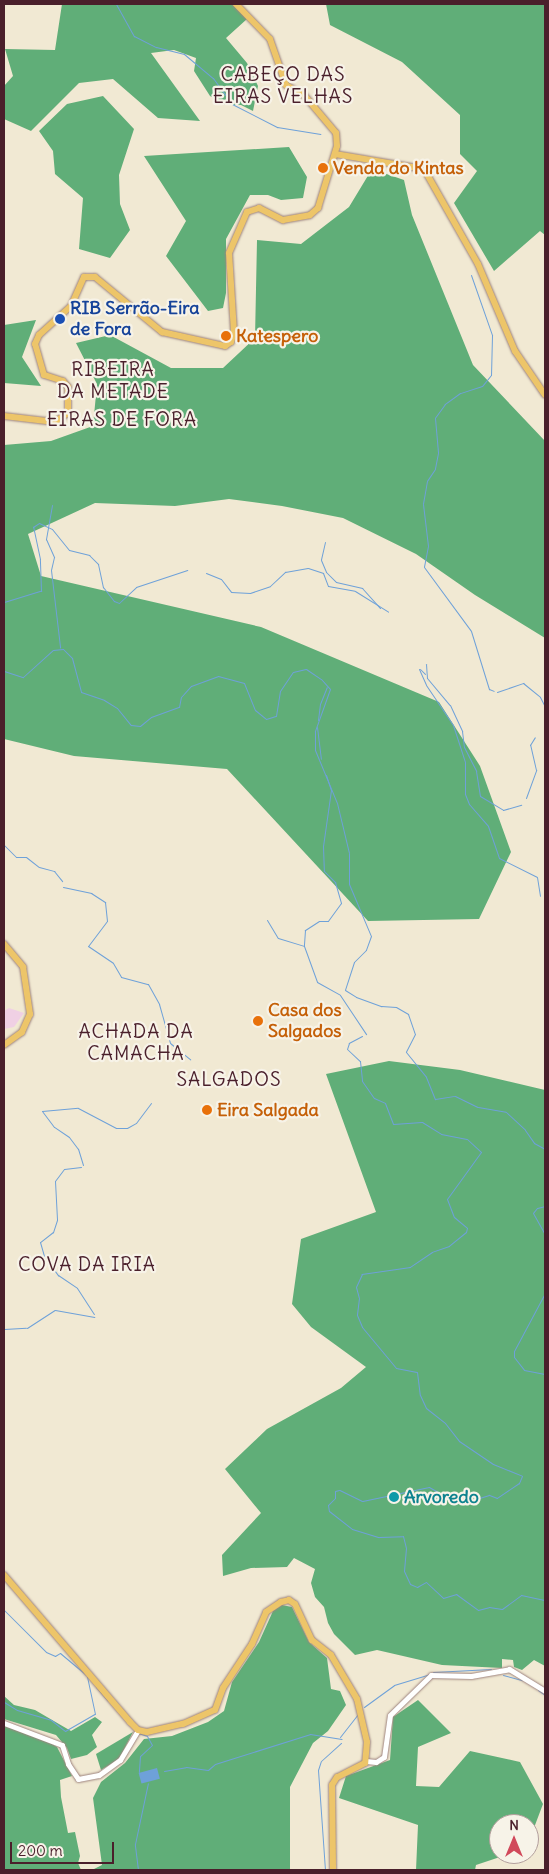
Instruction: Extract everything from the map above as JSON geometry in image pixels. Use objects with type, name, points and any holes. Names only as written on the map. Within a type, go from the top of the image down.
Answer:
[{"type":"main road","points":[[4,416],[55,422],[68,413],[68,387],[63,381],[44,375],[35,344],[39,334],[71,306],[79,282],[87,275],[95,277],[162,332],[220,346],[231,342],[233,323],[230,253],[247,212],[259,208],[279,220],[313,213],[318,208],[338,141],[335,130],[304,95],[286,85],[270,39],[236,4]]},
{"type":"main road","points":[[335,154],[424,169],[478,264],[515,351],[545,395]]},
{"type":"main road","points":[[4,944],[23,967],[30,1014],[22,1032],[4,1045]]},
{"type":"main road","points":[[4,1575],[138,1731],[146,1732],[183,1724],[215,1710],[223,1688],[252,1644],[266,1612],[289,1600],[299,1610],[312,1640],[331,1655],[357,1699],[367,1742],[366,1761],[338,1778],[332,1785],[333,1870]]},
{"type":"street","points":[[366,1761],[376,1762],[384,1757],[390,1715],[432,1675],[471,1676],[509,1670],[545,1691]]},
{"type":"street","points":[[4,1723],[62,1745],[68,1764],[78,1779],[99,1775],[120,1760],[138,1731]]},
{"type":"shaded area","points":[[9,1008],[24,1013],[14,1027],[4,1029],[4,1011]]},
{"type":"green space","points":[[62,4],[236,4],[247,19],[226,38],[247,63],[258,86],[253,111],[241,105],[225,105],[210,96],[194,71],[196,58],[174,50],[151,53],[200,121],[158,118],[113,79],[79,83],[31,131],[4,119],[4,86],[13,76],[5,49],[55,50]]},
{"type":"green space","points":[[326,4],[545,4],[545,235],[540,231],[494,271],[454,203],[477,171],[460,154],[460,115],[402,62],[330,25]]},
{"type":"green space","points":[[103,96],[134,129],[119,175],[120,204],[130,230],[110,258],[79,249],[83,198],[55,174],[53,151],[39,131],[67,104]]},
{"type":"green space","points":[[289,147],[307,177],[303,198],[281,200],[268,195],[250,195],[226,239],[226,293],[223,308],[208,311],[166,256],[186,221],[144,156]]},
{"type":"green space","points":[[372,169],[404,180],[412,215],[473,365],[545,441],[545,638],[475,595],[416,554],[343,518],[282,506],[229,499],[175,506],[95,503],[28,534],[41,576],[261,627],[439,702],[480,766],[511,852],[479,919],[368,921],[227,769],[74,756],[4,739],[4,445],[51,441],[93,426],[97,384],[76,343],[110,335],[171,368],[223,368],[255,338],[257,240],[301,244],[349,207]]},
{"type":"green space","points":[[36,320],[22,357],[41,386],[4,383],[4,325]]},
{"type":"green space","points":[[389,1061],[460,1070],[545,1090],[545,1666],[534,1660],[522,1670],[514,1667],[513,1660],[502,1659],[502,1668],[442,1665],[377,1650],[355,1655],[334,1634],[328,1623],[324,1607],[315,1597],[311,1583],[315,1569],[294,1558],[287,1567],[251,1568],[223,1576],[222,1555],[261,1513],[225,1469],[267,1429],[341,1388],[366,1367],[311,1327],[292,1304],[301,1239],[376,1212],[326,1074]]},
{"type":"green space","points":[[282,1605],[292,1607],[309,1642],[327,1658],[331,1689],[340,1691],[346,1705],[328,1731],[313,1743],[290,1787],[290,1870],[92,1870],[102,1865],[93,1798],[101,1782],[125,1763],[144,1739],[172,1736],[208,1722],[224,1711],[232,1682],[259,1642],[273,1611]]},
{"type":"green space","points":[[4,1696],[14,1705],[35,1710],[71,1731],[95,1717],[102,1722],[92,1735],[97,1747],[87,1755],[71,1759],[67,1748],[56,1735],[4,1719]]},
{"type":"green space","points":[[418,1700],[451,1733],[418,1747],[416,1786],[439,1787],[470,1751],[520,1762],[543,1804],[539,1815],[489,1814],[489,1861],[476,1865],[475,1870],[416,1870],[418,1825],[339,1798],[346,1776],[390,1760],[393,1717]]},
{"type":"green space","points":[[4,1726],[44,1739],[57,1747],[72,1776],[60,1780],[61,1797],[68,1833],[75,1832],[80,1856],[78,1863],[81,1870],[4,1870]]},
{"type":"green space","points":[[133,1732],[119,1759],[101,1770],[96,1754]]},
{"type":"water","points":[[157,1768],[160,1779],[141,1784],[139,1773]]},
{"type":"waterway","points":[[116,4],[134,36],[156,47],[184,54],[213,78],[232,104],[277,127],[320,134]]},
{"type":"waterway","points":[[471,275],[492,335],[491,375],[482,386],[460,393],[445,404],[435,418],[438,453],[435,469],[427,481],[423,504],[428,546],[424,567],[471,631],[489,689],[494,691]]},
{"type":"waterway","points":[[52,505],[46,539],[54,557],[51,570],[60,647]]},
{"type":"waterway","points":[[4,602],[41,591],[40,559],[33,527],[39,523],[52,529],[69,550],[89,555],[98,564],[103,587],[114,601],[119,603],[136,587],[187,570]]},
{"type":"waterway","points":[[325,542],[321,560],[326,572],[336,582],[362,588],[380,608]]},
{"type":"waterway","points":[[206,573],[221,579],[231,592],[250,593],[270,586],[285,572],[308,568],[323,573],[328,586],[355,591],[388,612]]},
{"type":"waterway","points":[[4,671],[23,677],[53,650],[63,649],[72,658],[81,692],[104,700],[117,708],[131,725],[140,726],[151,717],[179,707],[181,697],[191,686],[218,676],[244,683],[255,710],[266,719],[276,716],[280,691],[293,672],[306,669],[321,679],[330,689],[315,731],[315,750],[337,803],[349,853],[349,884],[371,936],[366,950],[354,962],[345,990],[356,997],[381,1006],[396,1007],[408,1014],[415,1034],[406,1052],[426,1077],[435,1099],[455,1096],[478,1107],[506,1112],[525,1130],[534,1143],[545,1149]]},
{"type":"waterway","points":[[426,664],[427,678],[450,705],[462,731],[464,747],[476,771],[480,796],[503,810],[521,805]]},
{"type":"waterway","points":[[419,669],[426,685],[453,725],[465,762],[465,794],[469,804],[488,826],[499,858],[537,877],[540,896]]},
{"type":"waterway","points":[[420,669],[425,674]]},
{"type":"waterway","points":[[497,692],[523,683],[540,697],[545,707]]},
{"type":"waterway","points":[[318,720],[320,704],[327,687]]},
{"type":"waterway","points":[[317,727],[321,759]]},
{"type":"waterway","points":[[526,798],[536,770],[530,745],[535,737]]},
{"type":"waterway","points":[[326,775],[331,790],[323,846],[324,871],[335,882],[341,903],[328,921],[319,921],[305,930],[304,946],[317,982],[340,995],[366,1034]]},
{"type":"waterway","points":[[4,845],[16,857],[26,857],[39,867],[54,871],[62,881]]},
{"type":"waterway","points":[[63,887],[91,893],[105,902],[107,921],[88,946],[113,963],[121,977],[148,984],[159,1004],[170,1043],[190,1059]]},
{"type":"waterway","points":[[267,920],[278,938],[304,946]]},
{"type":"waterway","points":[[362,1036],[349,1043],[347,1049],[360,1061],[362,1081],[374,1098],[385,1103],[393,1124],[422,1122],[441,1134],[467,1139],[481,1152],[447,1199],[454,1217],[467,1228],[466,1232],[449,1246],[432,1252],[410,1267],[362,1274],[356,1287],[359,1298],[357,1315],[362,1327],[396,1368],[417,1372],[420,1395],[426,1408],[445,1423],[459,1441],[493,1464],[522,1476],[519,1483],[497,1498],[489,1495],[473,1500],[456,1502],[429,1487],[362,1501],[339,1490],[335,1491],[335,1498],[328,1505],[329,1511],[352,1529],[379,1537],[403,1536],[406,1548],[404,1571],[410,1584],[417,1587],[426,1582],[443,1598],[456,1594],[478,1610],[489,1607],[502,1609],[521,1595],[545,1600]]},
{"type":"waterway","points":[[83,1165],[78,1149],[69,1137],[54,1127],[42,1111],[78,1108],[116,1128],[127,1128],[136,1123],[151,1103]]},
{"type":"waterway","points":[[81,1167],[64,1169],[55,1181],[57,1220],[53,1232],[40,1242],[44,1256],[58,1275],[77,1288],[94,1314]]},
{"type":"waterway","points":[[545,1206],[537,1208],[533,1213],[545,1235]]},
{"type":"waterway","points":[[545,1293],[514,1351],[514,1357],[524,1370],[545,1374]]},
{"type":"waterway","points":[[27,1328],[55,1310],[94,1317]]},
{"type":"waterway","points":[[4,1329],[26,1328]]},
{"type":"waterway","points":[[4,1610],[46,1652],[55,1656],[60,1653],[87,1676]]},
{"type":"waterway","points":[[433,1672],[491,1669]]},
{"type":"waterway","points":[[364,1707],[394,1685],[429,1674]]},
{"type":"waterway","points":[[503,1675],[522,1680]]},
{"type":"waterway","points":[[4,1702],[17,1710],[51,1720],[65,1731],[95,1714],[87,1677]]},
{"type":"waterway","points":[[96,1687],[108,1701]]},
{"type":"waterway","points":[[538,1690],[545,1695]]},
{"type":"waterway","points":[[340,1737],[357,1715]]},
{"type":"waterway","points":[[138,1733],[147,1736],[152,1745],[140,1756],[139,1772]]},
{"type":"waterway","points":[[164,1771],[186,1767],[208,1770],[215,1764],[310,1734],[342,1739]]},
{"type":"waterway","points":[[325,1870],[318,1770],[321,1761],[341,1743]]},
{"type":"waterway","points":[[138,1870],[135,1844],[148,1783]]},
{"type":"place","name":"Venda do Kintas","points":[[323,168]]},
{"type":"place","name":"RIB Serrão-Eira de Fora","points":[[60,319]]},
{"type":"place","name":"Katespero","points":[[226,336]]},
{"type":"place","name":"Casa dos Salgados","points":[[258,1021]]},
{"type":"place","name":"Eira Salgada","points":[[207,1110]]},
{"type":"place","name":"Arvoredo","points":[[394,1497]]},
{"type":"district","name":"CABEÇO DAS EIRAS VELHAS","points":[[283,86]]},
{"type":"district","name":"RIBEIRA DA METADE","points":[[113,381]]},
{"type":"district","name":"EIRAS DE FORA","points":[[122,420]]},
{"type":"district","name":"ACHADA DA CAMACHA","points":[[136,1043]]},
{"type":"district","name":"SALGADOS","points":[[229,1080]]},
{"type":"district","name":"COVA DA IRIA","points":[[87,1265]]}]
